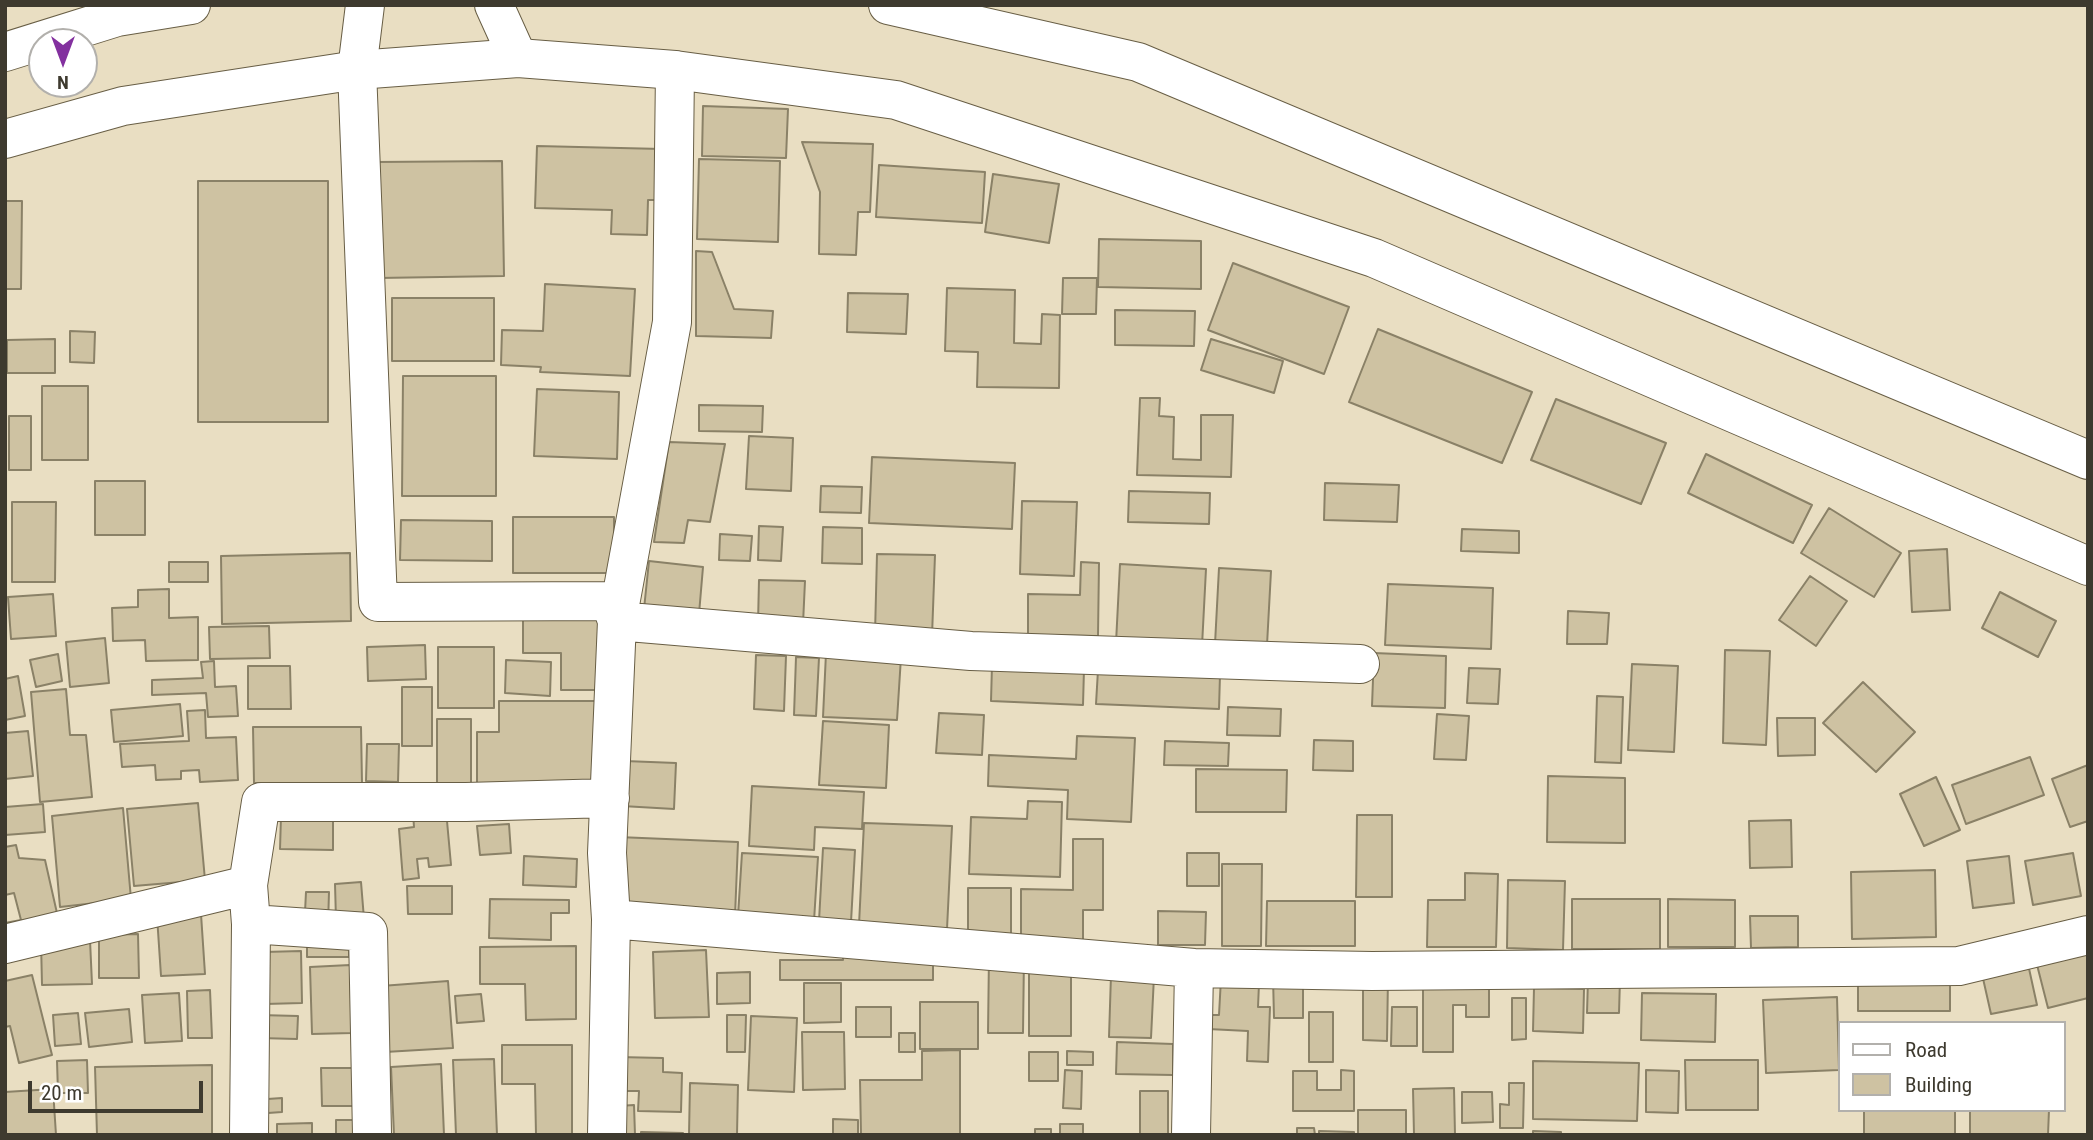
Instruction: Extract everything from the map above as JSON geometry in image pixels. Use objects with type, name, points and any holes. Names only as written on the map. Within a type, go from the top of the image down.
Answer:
[{"type":"street","points":[[5,52],[117,17],[191,5]]},
{"type":"street","points":[[365,5],[356,71],[377,602],[610,601],[617,621]]},
{"type":"street","points":[[494,5],[518,58]]},
{"type":"street","points":[[888,5],[1138,62],[2088,460]]},
{"type":"street","points":[[5,139],[124,106],[356,71],[518,58],[674,71],[896,100],[1374,258],[2088,566]]},
{"type":"street","points":[[607,1135],[611,919],[607,853],[617,621],[672,322],[674,71]]},
{"type":"street","points":[[617,621],[971,651],[1360,664]]},
{"type":"street","points":[[248,1135],[251,924],[248,885],[261,802],[466,802],[610,798]]},
{"type":"street","points":[[5,944],[248,885]]},
{"type":"street","points":[[611,919],[1194,968],[1372,971],[1959,966],[2088,934]]},
{"type":"street","points":[[251,924],[368,932],[372,1135]]},
{"type":"street","points":[[1191,1135],[1194,968]]},
{"type":"building","points":[[703,106],[788,109],[786,158],[702,156]]},
{"type":"building","points":[[802,142],[873,144],[870,212],[858,212],[856,255],[819,254],[820,192]]},
{"type":"building","points":[[537,146],[662,149],[660,200],[648,200],[647,235],[611,234],[612,210],[535,208]]},
{"type":"building","points":[[699,159],[780,161],[778,242],[697,239]]},
{"type":"building","points":[[502,161],[504,276],[378,278],[376,162]]},
{"type":"building","points":[[879,165],[985,172],[982,223],[876,217]]},
{"type":"building","points":[[993,174],[1059,184],[1049,243],[985,232]]},
{"type":"building","points":[[198,181],[328,181],[328,422],[198,422]]},
{"type":"building","points":[[5,201],[22,201],[21,289],[5,289]]},
{"type":"building","points":[[1099,239],[1201,241],[1201,289],[1098,287]]},
{"type":"building","points":[[696,251],[712,252],[734,309],[773,311],[771,338],[696,336]]},
{"type":"building","points":[[1233,263],[1349,307],[1324,374],[1208,330]]},
{"type":"building","points":[[1063,278],[1097,278],[1096,314],[1062,314]]},
{"type":"building","points":[[545,284],[635,289],[630,376],[540,372],[541,367],[501,365],[502,330],[543,331]]},
{"type":"building","points":[[947,288],[1015,290],[1014,343],[1041,344],[1042,314],[1060,315],[1059,388],[977,387],[978,352],[945,351]]},
{"type":"building","points":[[848,293],[908,294],[906,334],[847,332]]},
{"type":"building","points":[[392,298],[494,298],[494,361],[392,361]]},
{"type":"building","points":[[1115,310],[1195,311],[1194,346],[1115,345]]},
{"type":"building","points":[[1378,329],[1532,392],[1502,463],[1349,402]]},
{"type":"building","points":[[70,331],[95,332],[94,363],[70,362]]},
{"type":"building","points":[[55,339],[55,373],[7,373],[7,340]]},
{"type":"building","points":[[1211,339],[1283,361],[1274,393],[1201,370]]},
{"type":"building","points":[[403,376],[496,376],[496,496],[402,496]]},
{"type":"building","points":[[42,386],[88,386],[88,460],[42,460]]},
{"type":"building","points":[[537,389],[619,392],[617,459],[534,456]]},
{"type":"building","points":[[1140,398],[1160,398],[1159,416],[1174,417],[1173,459],[1201,460],[1201,415],[1233,415],[1231,477],[1137,475]]},
{"type":"building","points":[[1556,399],[1666,443],[1641,504],[1531,460]]},
{"type":"building","points":[[699,405],[763,406],[762,432],[699,431]]},
{"type":"building","points":[[9,416],[31,416],[31,470],[9,470]]},
{"type":"building","points":[[749,436],[793,438],[791,491],[746,489]]},
{"type":"building","points":[[669,442],[725,444],[710,522],[688,520],[684,543],[654,542]]},
{"type":"building","points":[[1706,454],[1812,505],[1793,543],[1688,493]]},
{"type":"building","points":[[872,457],[1015,463],[1012,529],[869,523]]},
{"type":"building","points":[[95,481],[145,481],[145,535],[95,535]]},
{"type":"building","points":[[1325,483],[1399,485],[1397,522],[1324,520]]},
{"type":"building","points":[[821,486],[862,487],[861,513],[820,512]]},
{"type":"building","points":[[1129,491],[1210,493],[1209,524],[1128,522]]},
{"type":"building","points":[[1022,501],[1077,502],[1074,576],[1020,574]]},
{"type":"building","points":[[12,502],[56,502],[55,582],[12,582]]},
{"type":"building","points":[[1829,508],[1901,553],[1874,597],[1801,553]]},
{"type":"building","points":[[513,517],[614,517],[614,573],[513,573]]},
{"type":"building","points":[[401,520],[492,521],[492,561],[400,560]]},
{"type":"building","points":[[759,526],[783,527],[781,561],[758,560]]},
{"type":"building","points":[[823,527],[862,528],[862,564],[822,563]]},
{"type":"building","points":[[1462,529],[1519,531],[1519,553],[1461,551]]},
{"type":"building","points":[[720,534],[752,536],[750,561],[719,560]]},
{"type":"building","points":[[1947,549],[1950,610],[1912,612],[1909,551]]},
{"type":"building","points":[[350,553],[351,621],[222,624],[221,556]]},
{"type":"building","points":[[877,554],[935,555],[932,636],[875,634]]},
{"type":"building","points":[[649,561],[703,567],[699,614],[644,609]]},
{"type":"building","points":[[169,562],[208,562],[208,582],[169,582]]},
{"type":"building","points":[[1081,562],[1099,563],[1098,636],[1028,635],[1028,594],[1080,595]]},
{"type":"building","points":[[1120,564],[1206,569],[1202,646],[1116,643]]},
{"type":"building","points":[[1219,568],[1271,571],[1267,645],[1215,644]]},
{"type":"building","points":[[1810,576],[1847,601],[1816,646],[1779,620]]},
{"type":"building","points":[[759,580],[805,581],[803,624],[758,623]]},
{"type":"building","points":[[1388,584],[1493,588],[1491,649],[1385,645]]},
{"type":"building","points":[[169,589],[169,618],[198,617],[198,660],[146,661],[145,640],[113,641],[112,608],[138,607],[138,590]]},
{"type":"building","points":[[2000,592],[2056,621],[2038,657],[1982,628]]},
{"type":"building","points":[[53,594],[56,636],[11,639],[8,597]]},
{"type":"building","points":[[1568,611],[1609,613],[1607,644],[1567,644]]},
{"type":"building","points":[[523,612],[600,612],[600,690],[561,690],[561,653],[523,653]]},
{"type":"building","points":[[269,626],[270,658],[210,659],[209,627]]},
{"type":"building","points":[[105,638],[109,683],[70,687],[66,642]]},
{"type":"building","points":[[425,645],[426,679],[368,681],[367,647]]},
{"type":"building","points":[[438,647],[494,647],[494,708],[438,708]]},
{"type":"building","points":[[1725,650],[1770,651],[1766,745],[1723,743]]},
{"type":"building","points":[[826,653],[901,657],[897,720],[823,717]]},
{"type":"building","points":[[1374,653],[1446,656],[1445,708],[1372,706]]},
{"type":"building","points":[[58,654],[62,681],[36,687],[30,660]]},
{"type":"building","points":[[756,655],[786,656],[784,711],[754,709]]},
{"type":"building","points":[[796,657],[819,658],[816,716],[794,715]]},
{"type":"building","points":[[506,660],[551,662],[550,696],[505,693]]},
{"type":"building","points":[[214,661],[215,687],[236,686],[238,716],[208,717],[206,693],[152,695],[152,680],[203,678],[201,662]]},
{"type":"building","points":[[1632,664],[1678,666],[1674,752],[1628,750]]},
{"type":"building","points":[[992,665],[1084,669],[1083,705],[991,701]]},
{"type":"building","points":[[248,666],[290,666],[291,709],[248,709]]},
{"type":"building","points":[[1469,668],[1500,669],[1498,704],[1467,703]]},
{"type":"building","points":[[1098,670],[1220,675],[1219,709],[1096,704]]},
{"type":"building","points":[[18,676],[25,716],[5,720],[5,679]]},
{"type":"building","points":[[1863,682],[1915,732],[1876,772],[1823,723]]},
{"type":"building","points":[[402,687],[432,687],[432,746],[402,746]]},
{"type":"building","points":[[66,689],[70,735],[86,735],[92,797],[40,802],[31,692]]},
{"type":"building","points":[[1597,696],[1623,697],[1621,763],[1595,762]]},
{"type":"building","points":[[499,701],[600,701],[600,788],[477,788],[477,732],[499,732]]},
{"type":"building","points":[[180,704],[183,736],[114,742],[111,710]]},
{"type":"building","points":[[1228,707],[1281,709],[1280,736],[1227,735]]},
{"type":"building","points":[[205,710],[206,738],[236,737],[238,780],[200,782],[199,770],[181,771],[181,779],[156,780],[155,765],[122,767],[120,744],[189,741],[187,711]]},
{"type":"building","points":[[939,713],[984,715],[982,755],[936,753]]},
{"type":"building","points":[[1437,714],[1469,716],[1466,760],[1434,759]]},
{"type":"building","points":[[1777,718],[1815,718],[1815,755],[1778,756]]},
{"type":"building","points":[[437,719],[471,719],[471,787],[437,787]]},
{"type":"building","points":[[823,721],[889,725],[886,788],[819,785]]},
{"type":"building","points":[[253,727],[361,727],[362,783],[254,783]]},
{"type":"building","points":[[28,731],[33,776],[5,779],[5,733]]},
{"type":"building","points":[[1077,736],[1135,738],[1131,822],[1067,819],[1068,790],[988,786],[989,755],[1076,759]]},
{"type":"building","points":[[1314,740],[1353,741],[1353,771],[1313,770]]},
{"type":"building","points":[[1165,741],[1229,743],[1228,766],[1164,765]]},
{"type":"building","points":[[367,744],[399,744],[398,782],[366,781]]},
{"type":"building","points":[[2030,757],[2044,795],[1966,824],[1952,785]]},
{"type":"building","points":[[625,761],[676,763],[674,809],[622,806]]},
{"type":"building","points":[[2088,765],[2088,821],[2070,827],[2052,779]]},
{"type":"building","points":[[1196,769],[1287,770],[1286,812],[1196,812]]},
{"type":"building","points":[[1548,776],[1625,778],[1625,843],[1547,842]]},
{"type":"building","points":[[1936,777],[1960,830],[1924,846],[1900,794]]},
{"type":"building","points":[[752,786],[864,792],[862,829],[815,827],[814,850],[749,846]]},
{"type":"building","points":[[1028,801],[1062,802],[1060,877],[969,874],[971,817],[1027,819]]},
{"type":"building","points":[[198,803],[205,880],[134,886],[127,809]]},
{"type":"building","points":[[43,804],[45,832],[5,835],[5,807]]},
{"type":"building","points":[[123,808],[131,899],[60,907],[52,816]]},
{"type":"building","points":[[446,810],[451,865],[429,867],[428,858],[417,859],[419,878],[403,880],[399,829],[414,827],[413,813]]},
{"type":"building","points":[[1357,815],[1392,815],[1392,897],[1356,897]]},
{"type":"building","points":[[281,816],[333,817],[333,850],[280,849]]},
{"type":"building","points":[[1791,820],[1792,867],[1750,868],[1749,821]]},
{"type":"building","points":[[864,823],[952,826],[947,929],[859,925]]},
{"type":"building","points":[[509,824],[511,853],[480,855],[477,826]]},
{"type":"building","points":[[618,837],[738,842],[735,916],[616,912]]},
{"type":"building","points":[[1073,839],[1103,839],[1103,910],[1083,910],[1083,945],[1021,944],[1021,889],[1073,890]]},
{"type":"building","points":[[16,845],[19,858],[45,860],[59,922],[5,934],[5,923],[21,920],[14,893],[5,895],[5,847]]},
{"type":"building","points":[[823,848],[855,850],[851,922],[819,921]]},
{"type":"building","points":[[742,853],[818,857],[814,921],[738,916]]},
{"type":"building","points":[[1187,853],[1219,853],[1219,886],[1187,886]]},
{"type":"building","points":[[2073,853],[2081,896],[2033,905],[2025,861]]},
{"type":"building","points":[[524,856],[577,859],[576,887],[523,885]]},
{"type":"building","points":[[2009,856],[2014,903],[1973,908],[1967,861]]},
{"type":"building","points":[[1222,864],[1262,864],[1261,946],[1222,946]]},
{"type":"building","points":[[1935,870],[1936,937],[1852,939],[1851,872]]},
{"type":"building","points":[[1465,873],[1498,874],[1496,947],[1427,947],[1428,900],[1465,900]]},
{"type":"building","points":[[1508,880],[1565,881],[1563,950],[1507,948]]},
{"type":"building","points":[[361,882],[364,919],[336,920],[335,884]]},
{"type":"building","points":[[407,886],[452,886],[452,914],[408,914]]},
{"type":"building","points":[[968,888],[1011,888],[1011,938],[968,938]]},
{"type":"building","points":[[306,892],[329,892],[328,926],[305,912]]},
{"type":"building","points":[[490,899],[569,900],[569,913],[551,913],[551,940],[489,938]]},
{"type":"building","points":[[1572,899],[1660,899],[1660,949],[1572,949]]},
{"type":"building","points":[[1668,899],[1735,900],[1735,947],[1668,947]]},
{"type":"building","points":[[1267,901],[1355,901],[1355,946],[1266,946]]},
{"type":"building","points":[[1158,911],[1206,912],[1205,945],[1158,945]]},
{"type":"building","points":[[201,914],[205,974],[161,976],[157,916]]},
{"type":"building","points":[[1750,916],[1798,916],[1798,947],[1751,948]]},
{"type":"building","points":[[138,934],[139,978],[99,978],[99,935]]},
{"type":"building","points":[[307,934],[349,934],[349,957],[307,957]]},
{"type":"building","points":[[90,940],[92,984],[42,985],[41,942]]},
{"type":"building","points":[[2088,944],[2088,998],[2048,1008],[2035,957]]},
{"type":"building","points":[[576,946],[576,1019],[526,1020],[525,984],[480,984],[480,947]]},
{"type":"building","points":[[843,948],[933,948],[933,980],[780,980],[780,960],[843,960]]},
{"type":"building","points":[[706,950],[709,1017],[655,1018],[653,952]]},
{"type":"building","points":[[301,951],[302,1003],[265,1004],[264,952]]},
{"type":"building","points":[[989,955],[1024,956],[1023,1033],[988,1033]]},
{"type":"building","points":[[1222,960],[1260,961],[1258,1007],[1270,1007],[1268,1062],[1247,1061],[1248,1031],[1208,1029],[1208,1015],[1219,1015]]},
{"type":"building","points":[[2028,964],[2037,1005],[1991,1014],[1982,974]]},
{"type":"building","points":[[350,965],[352,1033],[312,1034],[310,967]]},
{"type":"building","points":[[1029,969],[1071,969],[1071,1036],[1029,1036]]},
{"type":"building","points":[[750,972],[750,1003],[717,1004],[717,973]]},
{"type":"building","points":[[1858,973],[1950,973],[1950,1011],[1858,1011]]},
{"type":"building","points":[[1423,974],[1489,975],[1489,1017],[1466,1017],[1466,1005],[1453,1005],[1453,1052],[1423,1052]]},
{"type":"building","points":[[32,975],[52,1055],[19,1063],[10,1026],[5,1027],[5,981]]},
{"type":"building","points":[[1111,975],[1154,976],[1151,1038],[1109,1037]]},
{"type":"building","points":[[1273,977],[1303,977],[1303,1018],[1274,1018]]},
{"type":"building","points":[[1363,977],[1388,977],[1387,1041],[1363,1040]]},
{"type":"building","points":[[1588,979],[1620,979],[1619,1013],[1587,1013]]},
{"type":"building","points":[[448,981],[453,1048],[385,1052],[381,986]]},
{"type":"building","points":[[804,983],[841,983],[841,1022],[804,1023]]},
{"type":"building","points":[[1534,988],[1584,989],[1583,1033],[1533,1031]]},
{"type":"building","points":[[210,990],[212,1038],[188,1038],[187,991]]},
{"type":"building","points":[[179,993],[182,1041],[145,1043],[142,995]]},
{"type":"building","points":[[1642,993],[1716,994],[1715,1042],[1641,1040]]},
{"type":"building","points":[[481,994],[484,1021],[457,1023],[455,996]]},
{"type":"building","points":[[1837,997],[1838,1070],[1766,1073],[1763,1000]]},
{"type":"building","points":[[1512,998],[1526,998],[1526,1039],[1512,1040]]},
{"type":"building","points":[[920,1002],[978,1002],[978,1049],[920,1049]]},
{"type":"building","points":[[856,1007],[891,1007],[891,1037],[856,1037]]},
{"type":"building","points":[[1392,1007],[1417,1007],[1417,1046],[1391,1046]]},
{"type":"building","points":[[129,1009],[132,1042],[89,1047],[85,1013]]},
{"type":"building","points":[[1309,1012],[1333,1012],[1333,1062],[1309,1062]]},
{"type":"building","points":[[78,1013],[81,1044],[55,1046],[53,1015]]},
{"type":"building","points":[[259,1015],[298,1016],[297,1039],[259,1038]]},
{"type":"building","points":[[727,1015],[746,1015],[745,1052],[727,1052]]},
{"type":"building","points":[[751,1016],[797,1018],[794,1092],[748,1090]]},
{"type":"building","points":[[802,1032],[844,1032],[845,1089],[803,1090]]},
{"type":"building","points":[[899,1033],[915,1033],[915,1052],[899,1052]]},
{"type":"building","points":[[1117,1042],[1173,1044],[1173,1075],[1116,1074]]},
{"type":"building","points":[[502,1045],[572,1045],[572,1135],[536,1135],[535,1084],[502,1084]]},
{"type":"building","points":[[960,1050],[960,1135],[861,1135],[860,1080],[922,1080],[922,1051]]},
{"type":"building","points":[[1067,1051],[1093,1052],[1093,1065],[1067,1065]]},
{"type":"building","points":[[1029,1052],[1058,1052],[1058,1081],[1029,1081]]},
{"type":"building","points":[[618,1057],[663,1058],[663,1072],[682,1073],[681,1112],[638,1111],[639,1091],[618,1091]]},
{"type":"building","points":[[494,1059],[497,1135],[456,1135],[453,1060]]},
{"type":"building","points":[[87,1060],[88,1093],[58,1093],[57,1061]]},
{"type":"building","points":[[1685,1060],[1758,1060],[1758,1110],[1686,1110]]},
{"type":"building","points":[[1533,1061],[1639,1063],[1637,1121],[1533,1119]]},
{"type":"building","points":[[441,1064],[444,1135],[394,1135],[391,1067]]},
{"type":"building","points":[[212,1065],[212,1135],[97,1135],[95,1067]]},
{"type":"building","points":[[321,1068],[354,1068],[354,1106],[322,1106]]},
{"type":"building","points":[[1065,1070],[1082,1071],[1081,1109],[1063,1108]]},
{"type":"building","points":[[1341,1070],[1354,1071],[1354,1111],[1293,1111],[1293,1071],[1317,1071],[1317,1090],[1341,1090]]},
{"type":"building","points":[[1646,1070],[1679,1071],[1678,1113],[1646,1112]]},
{"type":"building","points":[[690,1083],[738,1085],[737,1135],[689,1135]]},
{"type":"building","points":[[1509,1083],[1524,1083],[1523,1128],[1500,1128],[1500,1104],[1509,1105]]},
{"type":"building","points":[[1454,1088],[1455,1135],[1414,1135],[1413,1089]]},
{"type":"building","points":[[53,1089],[56,1135],[5,1135],[5,1092]]},
{"type":"building","points":[[1140,1091],[1168,1091],[1168,1135],[1140,1135]]},
{"type":"building","points":[[1462,1092],[1492,1092],[1493,1122],[1462,1123]]},
{"type":"building","points":[[282,1098],[282,1112],[254,1114],[253,1100]]},
{"type":"building","points":[[634,1105],[635,1135],[620,1135],[618,1106]]},
{"type":"building","points":[[1358,1110],[1406,1110],[1406,1135],[1358,1135]]},
{"type":"building","points":[[1864,1112],[1955,1112],[1955,1134],[1864,1135]]},
{"type":"building","points":[[1970,1112],[2049,1112],[2048,1135],[1970,1135]]},
{"type":"building","points":[[833,1119],[858,1120],[858,1135],[833,1135]]},
{"type":"building","points":[[336,1120],[363,1120],[363,1135],[336,1135]]},
{"type":"building","points":[[312,1123],[312,1135],[277,1135],[277,1124]]},
{"type":"building","points":[[1060,1124],[1083,1124],[1083,1135],[1060,1135]]},
{"type":"building","points":[[1297,1128],[1314,1128],[1315,1135],[1297,1135]]},
{"type":"building","points":[[1035,1129],[1051,1129],[1051,1135],[1035,1135]]},
{"type":"building","points":[[1319,1131],[1354,1132],[1354,1135],[1319,1135]]},
{"type":"building","points":[[1533,1131],[1561,1132],[1561,1135],[1533,1135]]},
{"type":"building","points":[[641,1132],[683,1133],[641,1135]]}]
